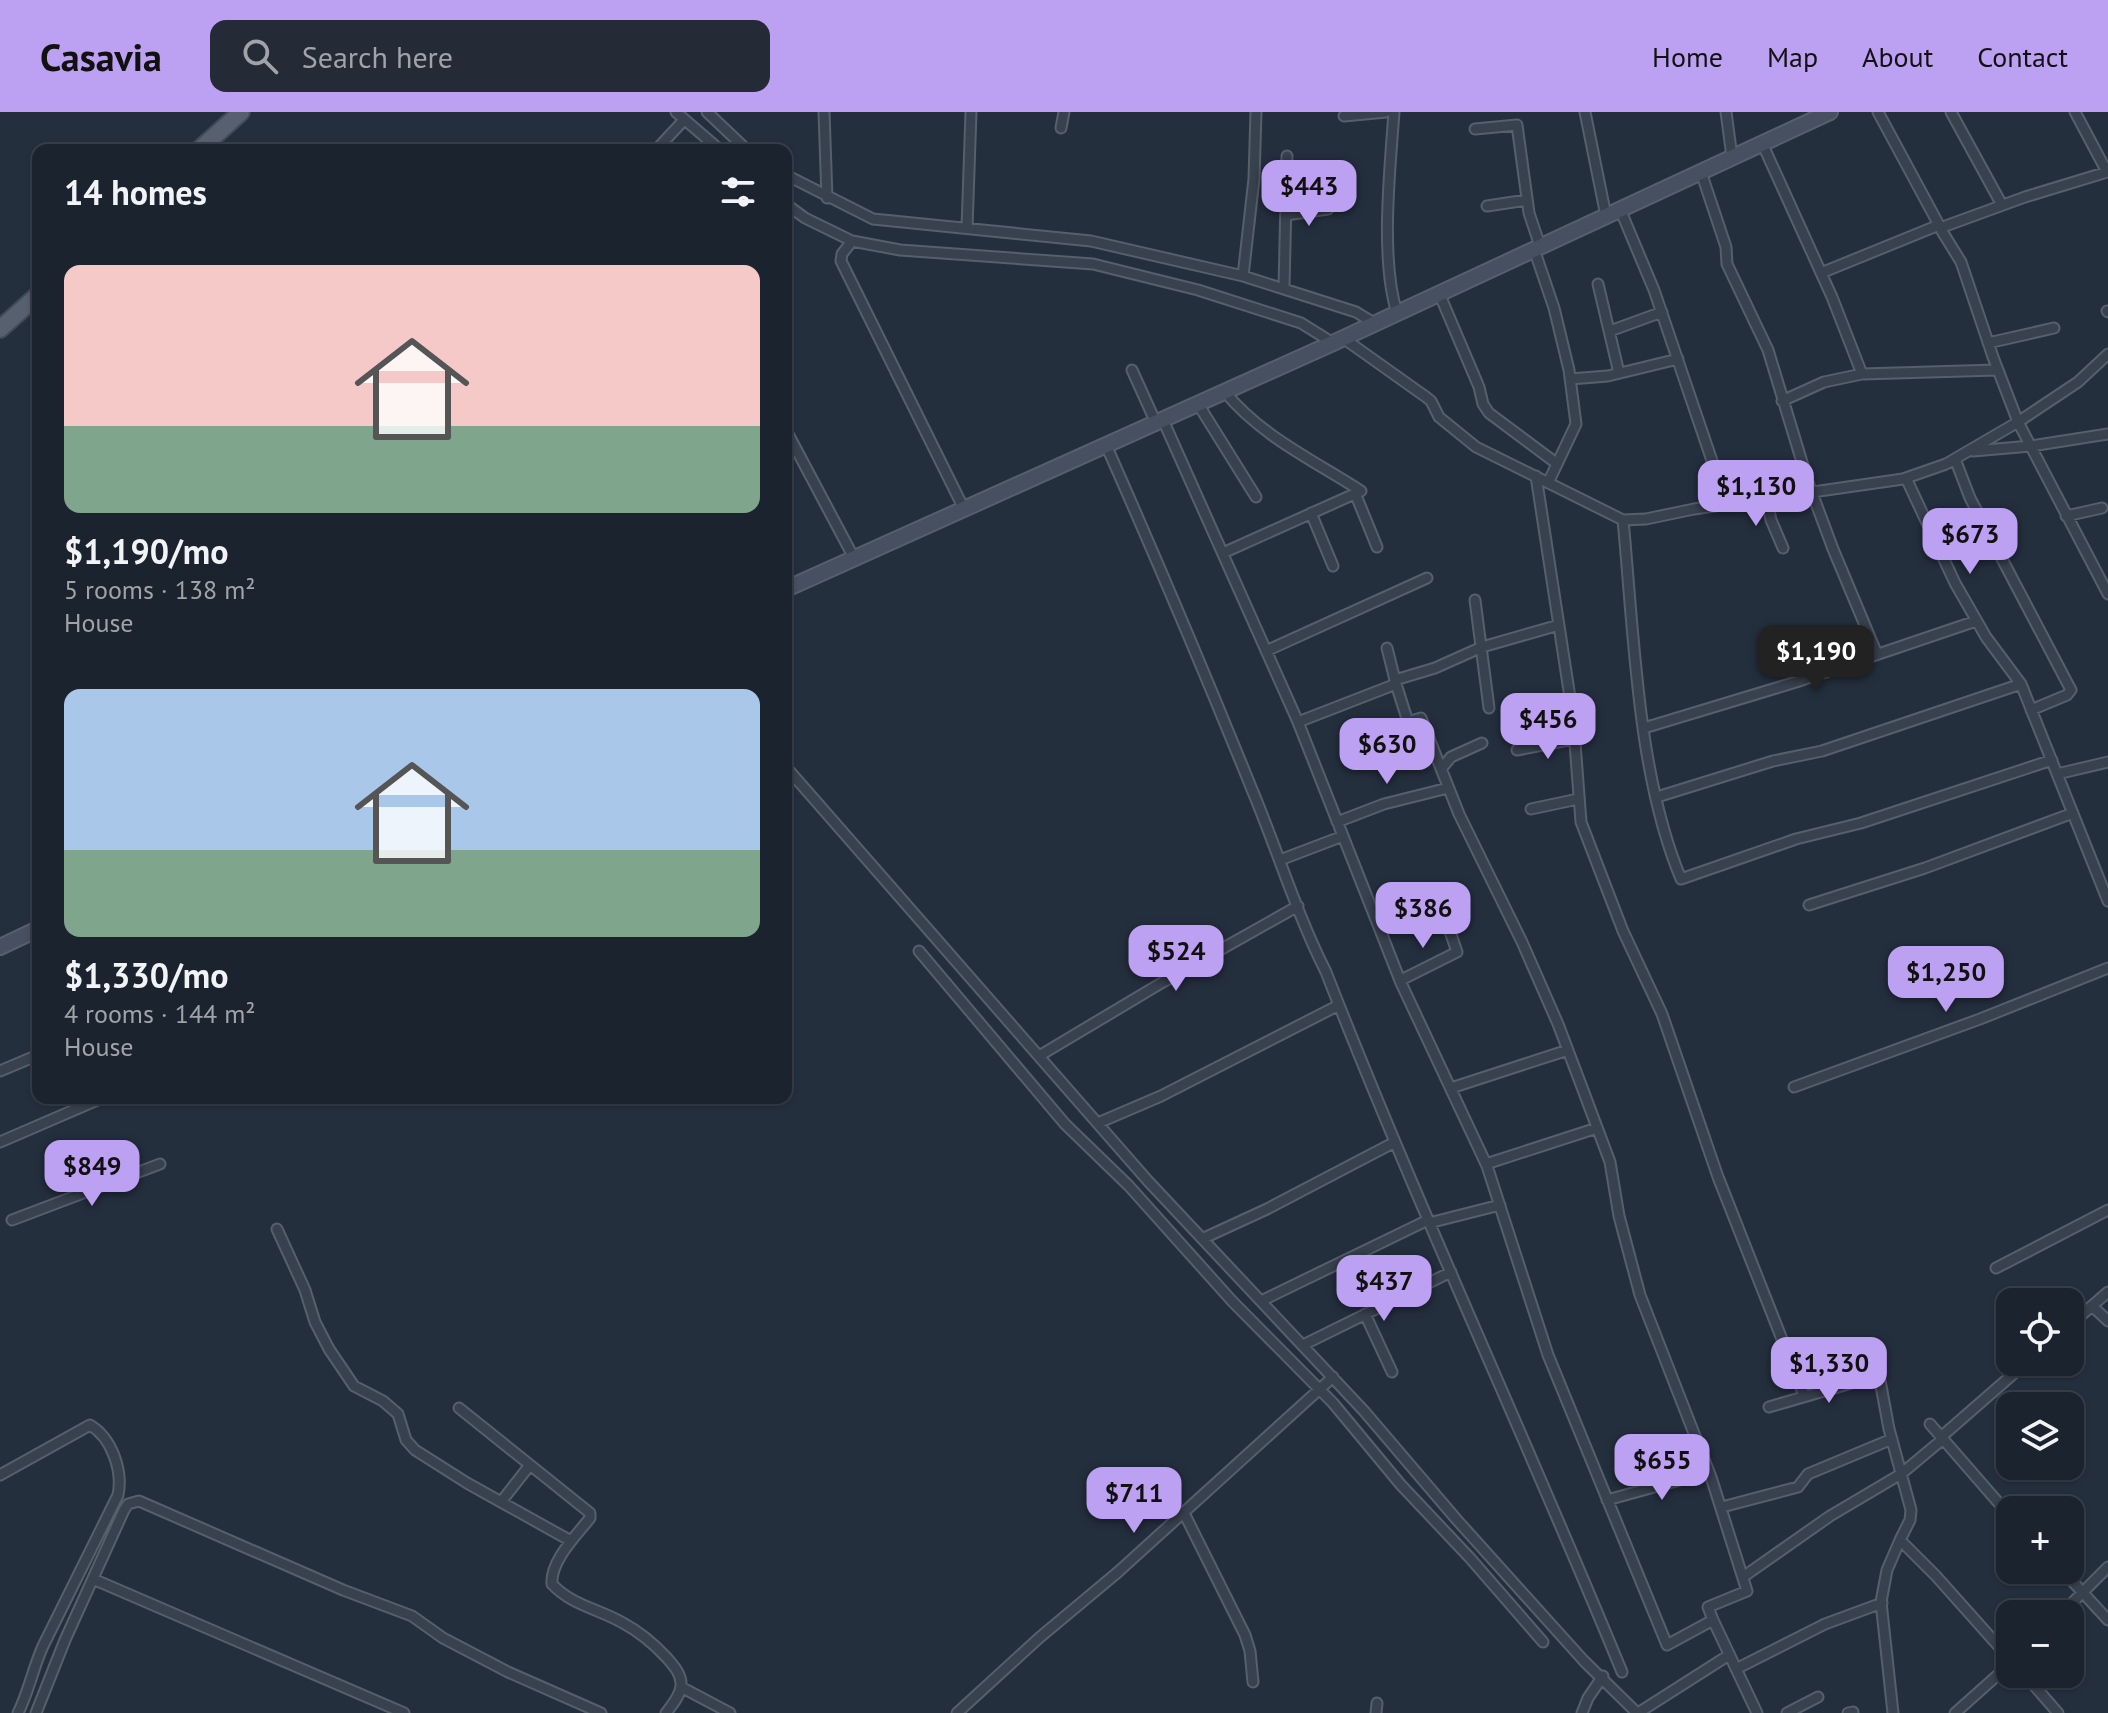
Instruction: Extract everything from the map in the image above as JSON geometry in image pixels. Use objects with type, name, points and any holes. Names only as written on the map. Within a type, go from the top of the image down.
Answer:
[{"type":"main road","points":[[206,144],[241,112]]},
{"type":"main road","points":[[792,586],[1338,341],[1830,112]]},
{"type":"main road","points":[[0,329],[32,300]]},
{"type":"main road","points":[[0,947],[32,932]]},
{"type":"street","points":[[707,112],[741,144]]},
{"type":"street","points":[[824,112],[827,198]]},
{"type":"street","points":[[967,228],[971,112]]},
{"type":"street","points":[[1061,128],[1064,112]]},
{"type":"street","points":[[1243,276],[1254,179],[1256,112]]},
{"type":"street","points":[[1344,116],[1386,112]]},
{"type":"street","points":[[1394,112],[1389,210],[1391,292],[1397,313]]},
{"type":"street","points":[[1586,112],[1606,216]]},
{"type":"street","points":[[1726,112],[1732,157]]},
{"type":"street","points":[[1878,112],[1961,262],[2018,422],[2106,588]]},
{"type":"street","points":[[1951,112],[2002,205]]},
{"type":"street","points":[[1821,273],[1940,226],[2108,173],[2075,112]]},
{"type":"street","points":[[660,144],[680,116],[713,144]]},
{"type":"street","points":[[1475,129],[1517,125],[1527,200],[1570,379],[1576,424],[1549,481]]},
{"type":"street","points":[[1762,143],[1821,273],[1862,374]]},
{"type":"street","points":[[1284,288],[1287,156]]},
{"type":"street","points":[[1701,172],[1726,247],[1727,264],[1768,350],[1782,401],[1833,549],[1877,654]]},
{"type":"street","points":[[792,178],[873,219],[1091,241],[1243,276],[1356,312],[1374,323]]},
{"type":"street","points":[[1487,206],[1527,200]]},
{"type":"street","points":[[792,208],[852,241],[900,250],[1093,264],[1198,290],[1301,323],[1338,341],[1431,401],[1439,417],[1468,442],[1623,520],[1906,478],[1938,468],[2018,422],[2078,382],[2108,354]]},
{"type":"street","points":[[1286,215],[1328,209]]},
{"type":"street","points":[[1620,209],[1662,312],[1727,505]]},
{"type":"street","points":[[852,241],[842,254],[841,261],[964,509]]},
{"type":"street","points":[[1598,284],[1619,373]]},
{"type":"street","points":[[1439,293],[1489,413],[1556,466]]},
{"type":"street","points":[[1610,331],[1662,312]]},
{"type":"street","points":[[1988,343],[2054,328]]},
{"type":"street","points":[[1570,379],[1619,373],[1678,359]]},
{"type":"street","points":[[1132,370],[1223,553],[1298,722],[1401,980],[1486,1164],[1548,1355],[1667,1645],[1713,1620]]},
{"type":"street","points":[[1782,401],[1824,382],[1862,374],[1997,370]]},
{"type":"street","points":[[1223,553],[1361,491],[1262,430],[1225,392]]},
{"type":"street","points":[[1198,404],[1256,497]]},
{"type":"street","points":[[1970,451],[2031,446],[2108,434]]},
{"type":"street","points":[[792,441],[854,558]]},
{"type":"street","points":[[1106,445],[1167,585],[1428,1222],[1536,1463],[1622,1672]]},
{"type":"street","points":[[1955,459],[1970,498],[2071,690],[2067,695],[2031,710]]},
{"type":"street","points":[[1536,476],[1574,739],[1581,822],[1643,978],[1662,1014],[1718,1177],[1804,1395]]},
{"type":"street","points":[[1906,478],[1976,621],[2021,684],[2108,901]]},
{"type":"street","points":[[1355,493],[1377,547]]},
{"type":"street","points":[[1767,500],[1771,520],[1783,548]]},
{"type":"street","points":[[2066,516],[2102,508]]},
{"type":"street","points":[[1311,513],[1333,566]]},
{"type":"street","points":[[1623,520],[1644,728],[1669,850],[1681,879],[1796,839],[1861,823],[2052,760]]},
{"type":"street","points":[[1266,651],[1427,578]]},
{"type":"street","points":[[1475,600],[1489,708]]},
{"type":"street","points":[[1644,728],[1704,712],[1976,621]]},
{"type":"street","points":[[1298,722],[1482,647],[1559,625]]},
{"type":"street","points":[[1387,648],[1408,722],[1421,718],[1448,788],[1510,917],[1568,1050],[1610,1162],[1619,1216],[1640,1295],[1722,1507],[1747,1591],[1708,1607],[1757,1713]]},
{"type":"street","points":[[1657,797],[1773,761],[1822,751],[2021,684]]},
{"type":"street","points":[[1517,750],[1574,739]]},
{"type":"street","points":[[1441,769],[1451,757],[1482,743]]},
{"type":"street","points":[[2057,774],[2108,762]]},
{"type":"street","points":[[792,774],[1148,1181],[1333,1377],[1584,1661],[1638,1713],[1729,1655]]},
{"type":"street","points":[[1337,822],[1384,804],[1448,788]]},
{"type":"street","points":[[1531,809],[1578,799]]},
{"type":"street","points":[[1809,905],[1925,868],[2073,813]]},
{"type":"street","points":[[1280,860],[1343,836]]},
{"type":"street","points":[[1039,1056],[1298,906]]},
{"type":"street","points":[[1401,980],[1457,952],[1446,920]]},
{"type":"street","points":[[919,951],[1065,1124],[1129,1186],[1201,1269],[1320,1390],[1543,1642]]},
{"type":"street","points":[[1794,1087],[2108,968]]},
{"type":"street","points":[[1098,1123],[1161,1096],[1339,1005]]},
{"type":"street","points":[[1451,1088],[1568,1050]]},
{"type":"street","points":[[0,1071],[32,1058]]},
{"type":"street","points":[[0,1142],[88,1104]]},
{"type":"street","points":[[1486,1164],[1597,1128]]},
{"type":"street","points":[[1204,1238],[1395,1142]]},
{"type":"street","points":[[12,1220],[160,1164]]},
{"type":"street","points":[[1261,1301],[1428,1222],[1500,1205]]},
{"type":"street","points":[[1996,1268],[2108,1210]]},
{"type":"street","points":[[277,1229],[307,1296],[315,1322],[354,1386],[390,1406],[398,1414],[406,1440],[415,1450],[571,1541]]},
{"type":"street","points":[[1303,1345],[1451,1272]]},
{"type":"street","points":[[2084,1313],[2108,1292]]},
{"type":"street","points":[[2092,1306],[2108,1321]]},
{"type":"street","points":[[1365,1314],[1392,1372]]},
{"type":"street","points":[[1769,1407],[1879,1375],[1911,1515],[1887,1570],[1882,1603],[1893,1713]]},
{"type":"street","points":[[1743,1577],[1830,1516],[1901,1474],[2011,1376]]},
{"type":"street","points":[[957,1713],[1333,1377]]},
{"type":"street","points":[[459,1408],[590,1513],[590,1518],[571,1541],[553,1572],[552,1584],[563,1596],[624,1623],[654,1643],[679,1674],[681,1687],[678,1697],[666,1713]]},
{"type":"street","points":[[1930,1424],[1996,1500]]},
{"type":"street","points":[[0,1475],[90,1425],[95,1427],[110,1449],[120,1475],[118,1495],[39,1654],[18,1713]]},
{"type":"street","points":[[1722,1507],[1798,1487],[1808,1474],[1892,1439]]},
{"type":"street","points":[[501,1502],[530,1465]]},
{"type":"street","points":[[1607,1500],[1709,1472]]},
{"type":"street","points":[[36,1713],[65,1640],[124,1510],[128,1504],[139,1501],[353,1594],[412,1616],[443,1638],[508,1672],[601,1713]]},
{"type":"street","points":[[1184,1513],[1245,1635],[1253,1682]]},
{"type":"street","points":[[1900,1540],[1996,1645]]},
{"type":"street","points":[[2076,1600],[2108,1567]]},
{"type":"street","points":[[93,1579],[404,1713]]},
{"type":"street","points":[[2076,1584],[2108,1620]]},
{"type":"street","points":[[1736,1669],[1825,1624],[1882,1603]]},
{"type":"street","points":[[1955,1713],[1996,1674]]},
{"type":"street","points":[[1582,1713],[1603,1676]]},
{"type":"street","points":[[681,1687],[730,1713]]},
{"type":"street","points":[[2036,1688],[2058,1713]]},
{"type":"street","points":[[1787,1713],[1818,1697]]}]
